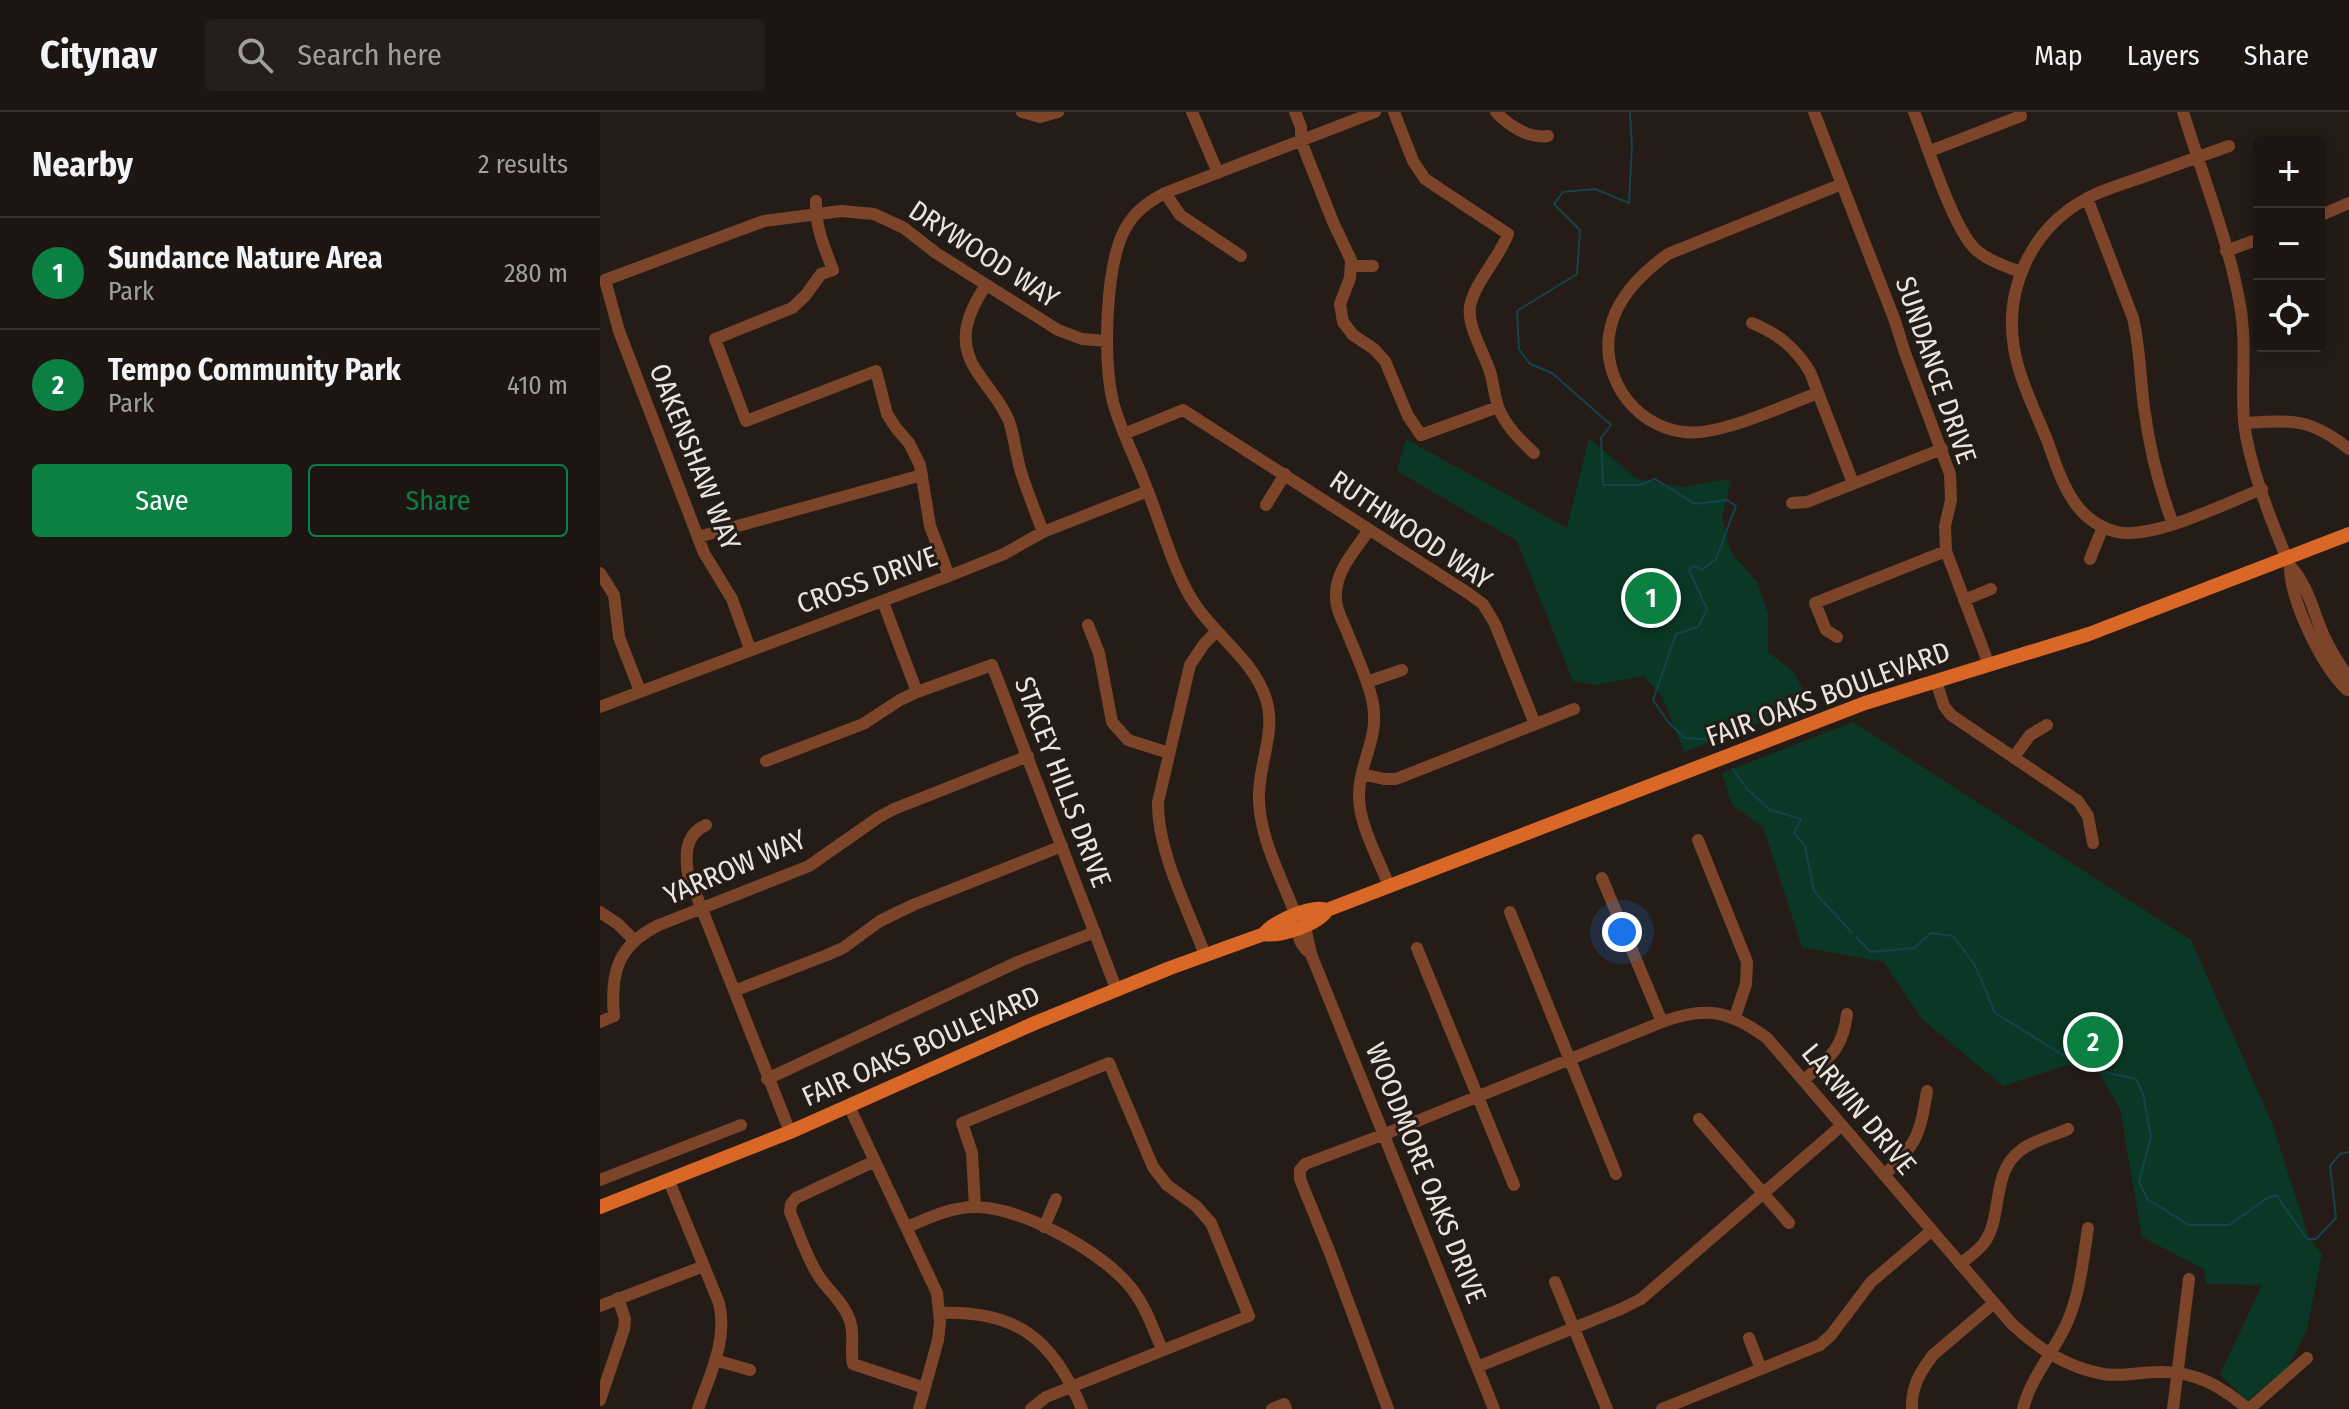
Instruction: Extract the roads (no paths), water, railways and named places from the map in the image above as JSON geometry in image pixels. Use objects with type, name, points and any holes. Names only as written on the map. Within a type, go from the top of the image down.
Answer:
[{"type":"main road","name":"FAIR OAKS BOULEVARD","points":[[600,1207],[790,1132],[959,1055],[1205,955],[1264,934],[1279,935],[1298,921],[1319,919],[1327,910],[1865,703],[2089,634],[2288,562],[2349,534]]},
{"type":"street","points":[[1022,112],[1040,117],[1058,112]]},
{"type":"street","points":[[1192,112],[1218,173]]},
{"type":"street","points":[[1295,112],[1301,127],[1301,141],[1333,222],[1350,255],[1350,278],[1341,299],[1343,322],[1353,335],[1379,352],[1408,416],[1421,435],[1498,407]]},
{"type":"street","name":"WOODMORE OAKS DRIVE","points":[[1375,112],[1165,193],[1134,215],[1114,261],[1107,341],[1110,384],[1124,434],[1182,581],[1216,632],[1251,668],[1266,700],[1270,711],[1269,733],[1259,775],[1259,805],[1269,847],[1298,921],[1306,931],[1311,954],[1494,1409]]},
{"type":"street","points":[[1394,112],[1413,161],[1425,179],[1508,234],[1504,247],[1474,295],[1470,319],[1489,368],[1498,407],[1514,432],[1534,453]]},
{"type":"street","points":[[1496,112],[1527,134],[1537,138],[1548,136]]},
{"type":"street","name":"SUNDANCE DRIVE","points":[[1814,112],[1950,474],[1946,551],[1989,665]]},
{"type":"street","points":[[1914,112],[1957,221],[1968,240],[1986,257],[2021,272]]},
{"type":"street","points":[[1930,151],[2021,116],[2019,112]]},
{"type":"street","points":[[2183,112],[2237,289],[2244,332],[2245,423],[2253,465],[2288,562],[2300,577],[2300,592],[2318,638],[2336,659],[2349,689]]},
{"type":"street","points":[[2229,146],[2087,198],[2058,218],[2044,233],[2021,272],[2013,302],[2012,334],[2019,368],[2066,489],[2080,510],[2103,527],[2118,532],[2144,533],[2262,489]]},
{"type":"street","points":[[1818,393],[1716,430],[1695,433],[1673,430],[1644,417],[1623,396],[1611,367],[1609,337],[1614,316],[1624,298],[1651,267],[1668,254],[1842,184]]},
{"type":"street","points":[[1165,193],[1180,215],[1241,256]]},
{"type":"street","points":[[2087,198],[2133,318],[2144,411],[2160,485],[2173,524]]},
{"type":"street","points":[[816,201],[819,234],[833,270],[821,274],[792,308],[715,339],[746,421],[876,371],[887,414],[916,455],[930,526],[949,576]]},
{"type":"street","points":[[2325,213],[2349,203]]},
{"type":"street","name":"DRYWOOD WAY","points":[[605,280],[750,225],[841,211],[874,214],[904,228],[936,253],[1058,330],[1082,339],[1107,341]]},
{"type":"street","points":[[2226,251],[2253,241]]},
{"type":"street","points":[[1352,266],[1373,266]]},
{"type":"street","name":"OAKENSHAW WAY","points":[[605,280],[619,331],[704,553],[732,599],[750,649]]},
{"type":"street","points":[[986,285],[967,318],[968,350],[976,371],[1005,411],[1021,474],[1043,532]]},
{"type":"street","points":[[1752,323],[1781,337],[1810,372],[1853,483]]},
{"type":"street","points":[[2244,332],[2253,332]]},
{"type":"street","name":"RUTHWOOD WAY","points":[[1124,434],[1183,410],[1483,604],[1495,624],[1535,724]]},
{"type":"street","points":[[2245,423],[2303,423],[2331,435],[2349,449]]},
{"type":"street","points":[[1792,503],[1807,502],[1942,449]]},
{"type":"street","points":[[1266,505],[1285,474]]},
{"type":"street","points":[[698,537],[922,475]]},
{"type":"street","name":"CROSS DRIVE","points":[[600,707],[949,576],[1004,554],[1043,532],[1148,491]]},
{"type":"street","points":[[2090,559],[2103,527]]},
{"type":"street","points":[[1369,530],[1343,568],[1336,592],[1339,611],[1367,682],[1375,719],[1362,774],[1360,808],[1389,886]]},
{"type":"street","points":[[1837,637],[1823,625],[1815,603],[1946,551]]},
{"type":"street","points":[[600,573],[614,595],[619,637],[640,691]]},
{"type":"street","points":[[1964,600],[1991,589]]},
{"type":"street","points":[[766,761],[863,724],[917,692],[883,602]]},
{"type":"street","points":[[1088,625],[1099,653],[1112,722],[1128,740],[1169,753]]},
{"type":"street","points":[[1205,955],[1164,847],[1157,819],[1158,802],[1190,665],[1216,632]]},
{"type":"street","name":"STACEY HILLS DRIVE","points":[[917,692],[992,665],[1117,991]]},
{"type":"street","points":[[1367,682],[1402,670]]},
{"type":"street","points":[[1936,681],[1942,701],[1951,715],[2078,801],[2088,816],[2093,843]]},
{"type":"street","points":[[1362,774],[1378,779],[1396,779],[1574,709]]},
{"type":"street","points":[[2014,757],[2030,735],[2047,725]]},
{"type":"street","name":"YARROW WAY","points":[[634,940],[659,925],[809,866],[894,809],[1028,756]]},
{"type":"street","points":[[706,825],[695,832],[689,841],[688,874],[790,1132]]},
{"type":"street","points":[[1698,840],[1747,962],[1748,976],[1735,1017]]},
{"type":"street","points":[[734,991],[827,955],[904,909],[1062,846]]},
{"type":"street","points":[[1602,878],[1662,1022]]},
{"type":"street","points":[[600,912],[634,940],[622,957],[614,978],[614,1016],[600,1022]]},
{"type":"street","points":[[1510,912],[1616,1174]]},
{"type":"street","points":[[767,1079],[1020,961],[1095,932]]},
{"type":"street","points":[[1417,948],[1514,1185]]},
{"type":"street","name":"LARWIN DRIVE","points":[[1388,1409],[1300,1179],[1300,1170],[1305,1164],[1685,1013],[1735,1017],[1767,1038],[2012,1324],[2050,1355],[2068,1364],[2106,1374],[2178,1372],[2200,1377],[2227,1391],[2248,1409]]},
{"type":"street","points":[[1804,1080],[1837,1049],[1845,1031],[1847,1014]]},
{"type":"street","points":[[975,1207],[972,1153],[962,1123],[1109,1063],[1153,1167],[1167,1185],[1196,1206],[1211,1223],[1249,1316],[1072,1386],[1043,1399],[1031,1409]]},
{"type":"street","points":[[1884,1175],[1914,1144],[1920,1131],[1927,1091]]},
{"type":"street","points":[[849,1106],[937,1293],[938,1340],[919,1409]]},
{"type":"street","points":[[1699,1119],[1789,1223]]},
{"type":"street","points":[[600,1180],[741,1125]]},
{"type":"street","points":[[1477,1367],[1641,1299],[1841,1126]]},
{"type":"street","points":[[1960,1264],[1977,1251],[1990,1233],[2001,1180],[2012,1158],[2034,1143],[2068,1129]]},
{"type":"street","points":[[875,1161],[796,1198],[790,1212],[819,1277],[836,1296],[850,1321],[853,1364],[925,1388]]},
{"type":"street","points":[[669,1181],[719,1303],[723,1320],[723,1333],[698,1409]]},
{"type":"street","points":[[1044,1227],[1056,1199]]},
{"type":"street","points":[[907,1227],[949,1211],[975,1207],[1004,1212],[1044,1227],[1090,1251],[1113,1268],[1140,1300],[1162,1349]]},
{"type":"street","points":[[2023,1409],[2027,1396],[2068,1323],[2077,1296],[2088,1228]]},
{"type":"street","points":[[1662,1409],[1811,1349],[1827,1339],[1871,1282],[1931,1231]]},
{"type":"street","points":[[600,1306],[704,1266]]},
{"type":"street","points":[[2173,1409],[2189,1279]]},
{"type":"street","points":[[1555,1282],[1607,1409]]},
{"type":"street","points":[[600,1400],[624,1329],[625,1319],[618,1298]]},
{"type":"street","points":[[1912,1409],[1914,1388],[1926,1364],[1994,1303]]},
{"type":"street","points":[[939,1313],[985,1314],[1019,1327],[1048,1350],[1072,1386],[1082,1409]]},
{"type":"street","points":[[1749,1338],[1761,1369]]},
{"type":"street","points":[[2248,1409],[2307,1358]]},
{"type":"street","points":[[715,1360],[750,1370]]},
{"type":"street","points":[[1272,1409],[1284,1404],[1286,1409]]},
{"type":"waterway","points":[[1630,112],[1629,203],[1595,189],[1563,192],[1554,204],[1580,230],[1577,274],[1517,311],[1519,349],[1530,364],[1552,373],[1611,425],[1601,438],[1603,485],[1640,485],[1655,479],[1695,504],[1727,500],[1736,506],[1716,559],[1702,570],[1694,566],[1689,570],[1707,609],[1698,627],[1676,634],[1653,700],[1669,723],[1685,738],[1713,740]]},
{"type":"waterway","points":[[1733,769],[1747,789],[1770,810],[1801,819],[1794,833],[1805,846],[1814,891],[1852,933]]},
{"type":"waterway","points":[[1856,937],[1871,952],[1914,948],[1931,933],[1953,936],[1980,977]]},
{"type":"waterway","points":[[1981,979],[1995,1013],[2081,1066],[2102,1071]]},
{"type":"waterway","points":[[2104,1072],[2136,1079],[2143,1094],[2151,1137],[2139,1182],[2148,1200],[2155,1204]]},
{"type":"waterway","points":[[2157,1205],[2189,1225],[2229,1225],[2276,1195],[2307,1239],[2316,1239],[2336,1218],[2330,1166],[2340,1154],[2349,1152]]},
{"type":"place","name":"Sundance Nature Area","points":[[1651,598]]},
{"type":"place","name":"Tempo Community Park","points":[[2093,1042]]}]
